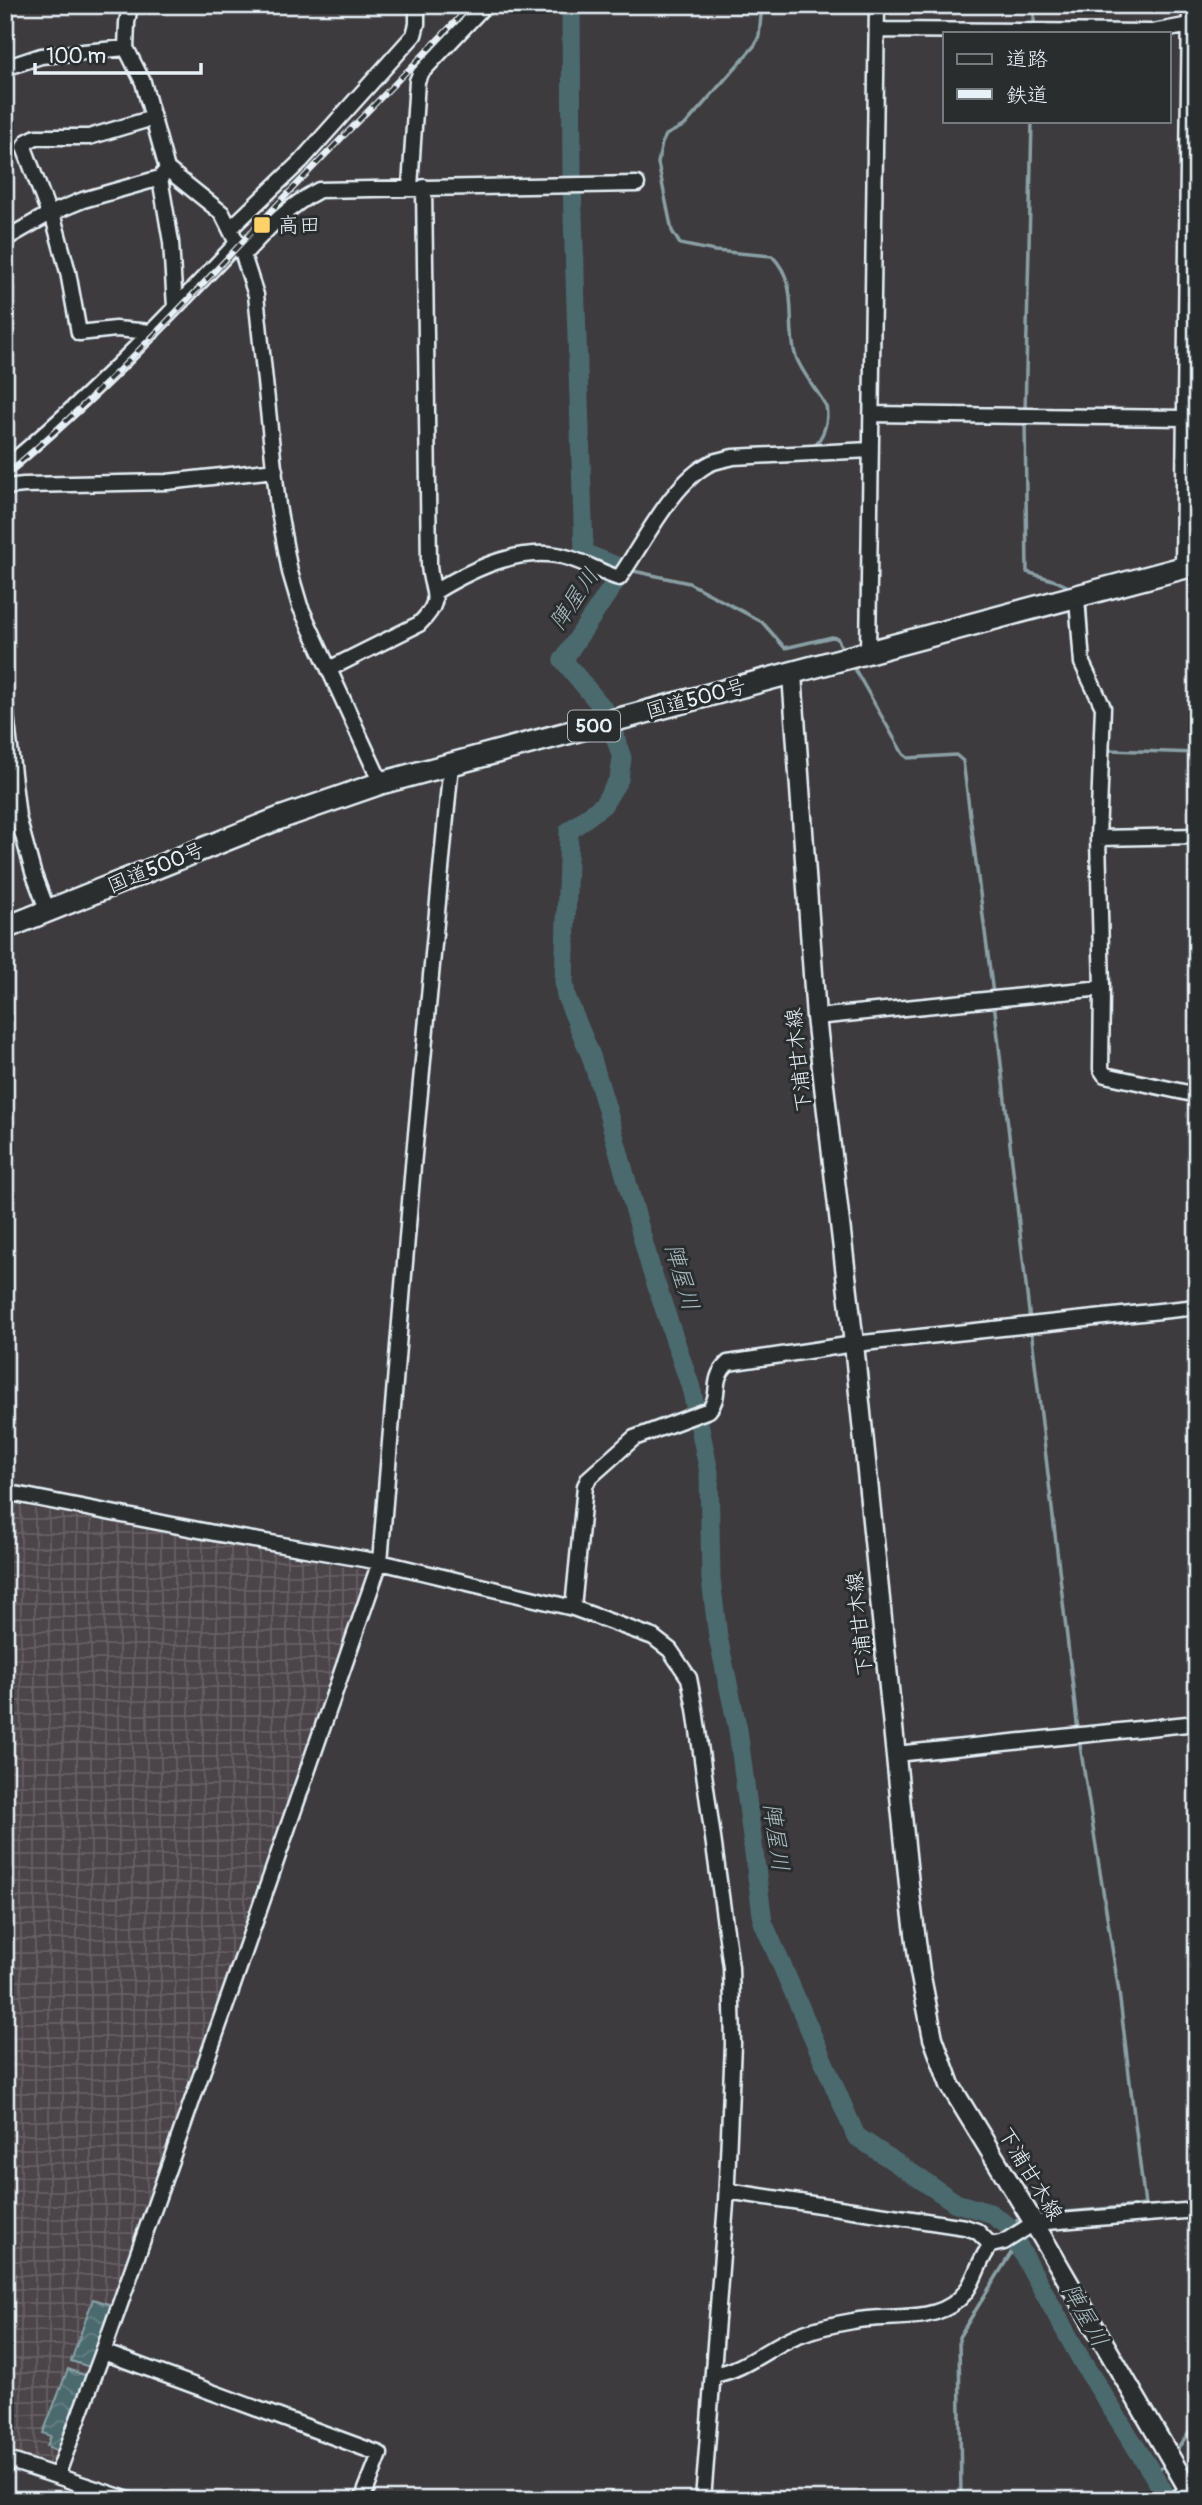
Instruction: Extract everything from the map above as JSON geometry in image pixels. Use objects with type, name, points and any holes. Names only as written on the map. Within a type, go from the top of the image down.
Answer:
[{"type":"highway","name":"国道500号","points":[[5,928],[280,818],[381,783],[1190,566]]},
{"type":"main road","name":"下浦甘木線","points":[[792,674],[816,1017],[854,1344],[920,1972],[933,2038],[950,2085],[1186,2496]]},
{"type":"street","points":[[130,5],[127,48],[143,82],[164,174],[175,307]]},
{"type":"street","points":[[231,228],[301,161],[414,35],[417,24],[416,5]]},
{"type":"street","points":[[329,669],[419,624],[427,617],[434,604],[436,592],[429,575],[417,187],[417,81],[420,74],[485,5]]},
{"type":"street","points":[[867,653],[877,5]]},
{"type":"street","points":[[1190,5],[1191,377],[1184,418],[1190,566]]},
{"type":"street","points":[[877,30],[1153,32],[1190,25]]},
{"type":"street","points":[[5,68],[41,56],[127,48]]},
{"type":"street","points":[[152,332],[116,329],[79,333],[68,272],[51,213],[24,147],[27,141],[36,137],[89,137],[153,118]]},
{"type":"street","points":[[5,239],[51,213],[164,174],[204,197],[222,214],[240,249],[256,295],[278,506],[290,572],[300,606],[381,783]]},
{"type":"street","points":[[5,468],[80,402],[175,307],[240,249],[280,215],[319,190],[637,184]]},
{"type":"street","points":[[871,414],[1184,418]]},
{"type":"street","points":[[436,592],[469,572],[518,556],[541,553],[569,558],[619,578],[672,499],[692,476],[711,463],[733,457],[870,450]]},
{"type":"street","points":[[5,487],[167,482],[275,470]]},
{"type":"street","points":[[1077,598],[1082,663],[1103,707],[1098,838],[1101,1069],[1105,1074],[1197,1095]]},
{"type":"street","points":[[5,705],[18,817],[33,872],[48,912]]},
{"type":"street","points":[[57,2476],[380,1562],[414,1152],[451,764]]},
{"type":"street","points":[[1098,838],[1197,836]]},
{"type":"street","points":[[816,1017],[1102,988]]},
{"type":"street","points":[[573,1608],[584,1486],[589,1478],[634,1438],[709,1410],[715,1399],[717,1376],[729,1363],[854,1344],[1197,1307]]},
{"type":"street","points":[[5,1492],[380,1562],[573,1608],[653,1637],[670,1650],[689,1678],[733,1992],[727,2191],[703,2500]]},
{"type":"street","points":[[896,1754],[1197,1723]]},
{"type":"street","points":[[727,2191],[965,2227],[997,2243]]},
{"type":"street","points":[[713,2375],[747,2364],[796,2336],[855,2320],[930,2314],[947,2308],[959,2300],[997,2243],[1031,2226],[1197,2210]]},
{"type":"street","points":[[103,2352],[380,2454],[362,2500]]},
{"type":"street","points":[[5,2459],[128,2500]]},
{"type":"street","points":[[1186,2496],[1197,2471]]},
{"type":"shaded area","points":[[5,1503],[368,1571],[53,2469],[5,2452]]},
{"type":"water","points":[[93,2299],[111,2305],[90,2367],[71,2361]]},
{"type":"water","points":[[68,2369],[87,2376],[58,2451],[47,2446],[51,2436],[43,2433]]},
{"type":"waterway","name":"陣屋川","points":[[571,5],[572,184],[584,553],[624,569],[563,660],[607,713],[622,758],[619,779],[603,805],[569,831],[564,981],[566,996],[591,1056],[651,1269],[691,1388],[699,1423],[709,1472],[711,1579],[718,1637],[738,1730],[763,1922],[856,2136],[956,2203],[990,2213],[1007,2225],[1083,2363],[1169,2500]]},
{"type":"waterway","points":[[762,5],[759,36],[755,45],[685,125],[666,135],[658,163],[672,231],[680,244],[715,251],[772,256],[781,267],[791,303],[795,354],[826,406],[825,428],[812,448]]},
{"type":"waterway","points":[[1034,5],[1034,28]]},
{"type":"waterway","points":[[1025,413],[1032,122]]},
{"type":"waterway","points":[[1025,420],[1027,572],[1073,589]]},
{"type":"waterway","points":[[629,570],[689,583],[762,622],[785,648],[832,637],[837,638],[844,652]]},
{"type":"waterway","points":[[1086,605],[1088,652]]},
{"type":"waterway","points":[[852,664],[903,754],[908,758],[956,755],[963,761],[993,994]]},
{"type":"waterway","points":[[1101,688],[1108,703]]},
{"type":"waterway","points":[[1109,731],[1109,750],[1197,753]]},
{"type":"waterway","points":[[994,1002],[1030,1321]]},
{"type":"waterway","points":[[1031,1329],[1078,1731]]},
{"type":"waterway","points":[[1045,2214],[1145,2205],[1119,1992],[1079,1739]]},
{"type":"waterway","points":[[1007,2225],[1018,2220]]},
{"type":"waterway","points":[[961,2500],[959,2337],[1016,2245]]},
{"type":"waterway","points":[[1175,2453],[1197,2420]]},
{"type":"waterway","points":[[1153,2475],[1168,2462]]},
{"type":"railway","points":[[5,475],[135,354],[471,5]]},
{"type":"place","name":"高田","points":[[262,225]]}]
